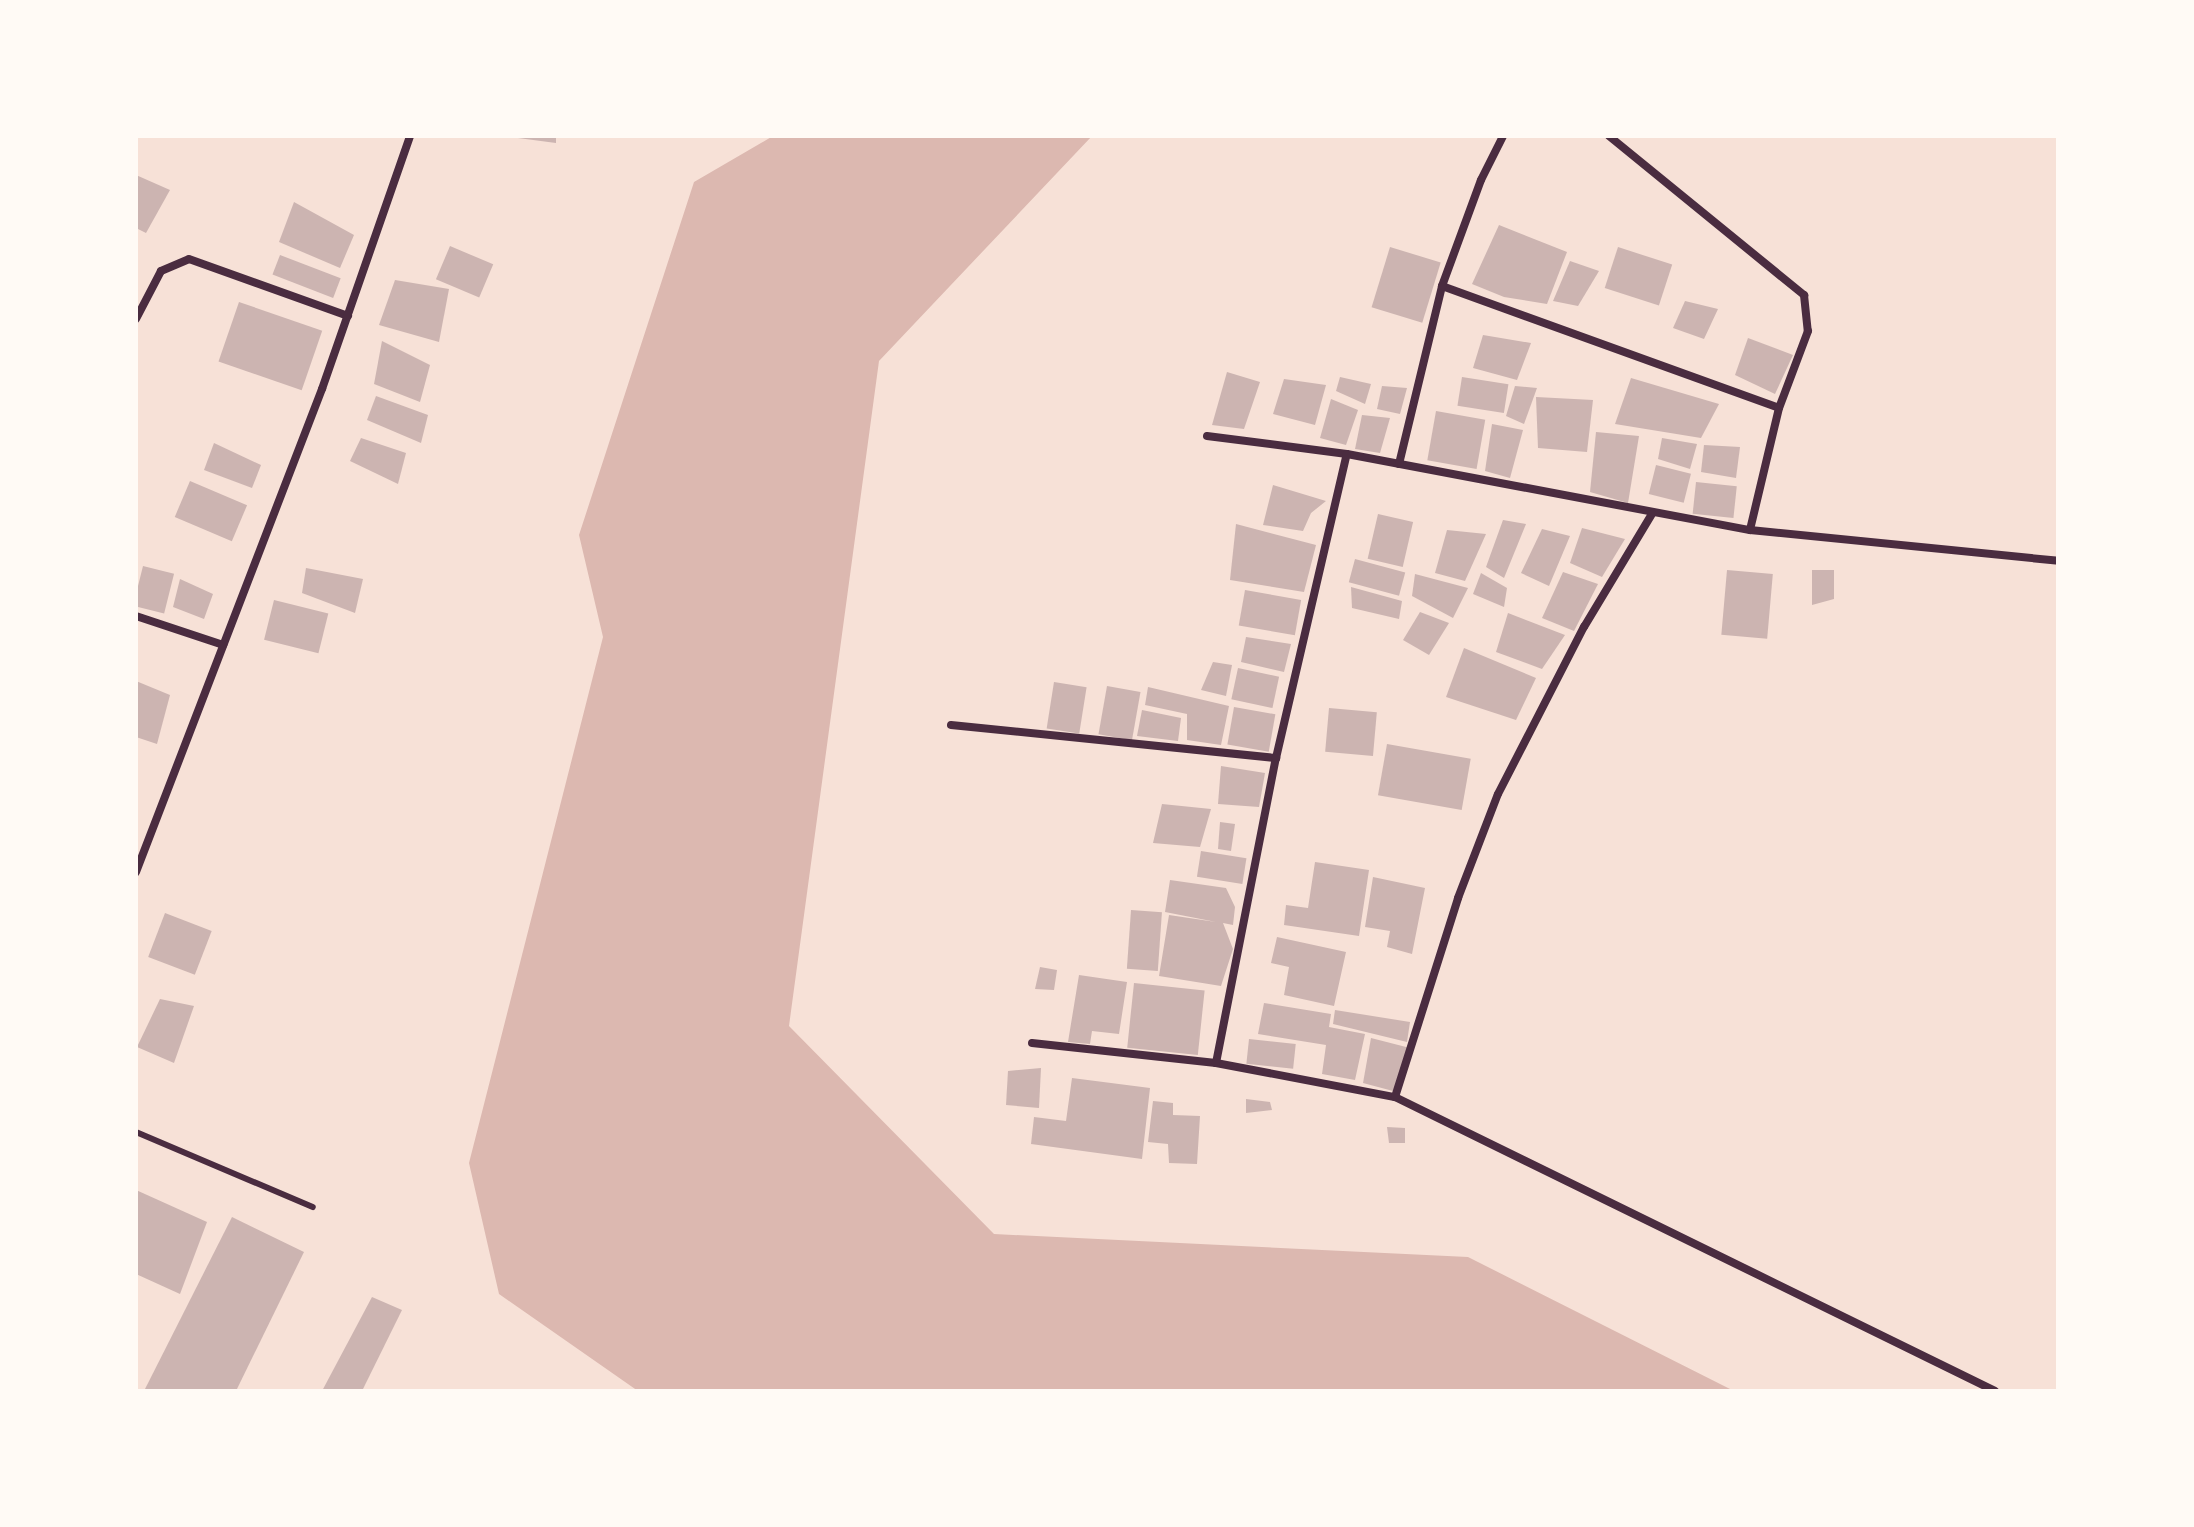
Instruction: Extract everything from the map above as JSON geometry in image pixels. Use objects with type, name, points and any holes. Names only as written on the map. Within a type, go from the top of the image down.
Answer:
[{"type":"street","points":[[136,872],[348,316],[410,136]]},
{"type":"street","points":[[1399,464],[1442,286],[1481,180],[1503,136]]},
{"type":"street","points":[[1609,136],[1804,295],[1809,306],[1808,331],[1779,408],[1750,530]]},
{"type":"street","points":[[136,319],[161,271],[189,259],[348,316]]},
{"type":"street","points":[[1442,286],[1779,408]]},
{"type":"street","points":[[1207,436],[1347,454],[1652,514],[1750,530],[2058,561]]},
{"type":"street","points":[[1216,1063],[1276,758],[1347,454]]},
{"type":"street","points":[[1395,1097],[1458,898],[1498,794],[1584,627],[1652,514]]},
{"type":"street","points":[[136,616],[223,645]]},
{"type":"street","points":[[951,725],[1276,758]]},
{"type":"street","points":[[1032,1043],[1216,1063],[1395,1097],[1995,1391]]},
{"type":"lane","points":[[136,1132],[313,1207]]},
{"type":"shaded area","points":[[773,136],[1092,136],[879,361],[789,1026],[994,1234],[1468,1257],[1734,1391],[638,1391],[499,1294],[469,1163],[603,637],[579,535],[694,182]]},
{"type":"building","points":[[556,136],[556,143],[518,138]]},
{"type":"building","points":[[136,175],[170,190],[146,233],[136,228]]},
{"type":"building","points":[[294,202],[354,235],[340,268],[279,242]]},
{"type":"building","points":[[1499,225],[1567,252],[1547,304],[1504,297],[1472,284]]},
{"type":"building","points":[[450,246],[493,264],[479,298],[436,279]]},
{"type":"building","points":[[1390,247],[1441,262],[1422,323],[1372,307]]},
{"type":"building","points":[[1618,247],[1672,265],[1659,306],[1605,288]]},
{"type":"building","points":[[280,255],[341,278],[333,298],[272,275]]},
{"type":"building","points":[[1570,261],[1599,271],[1578,306],[1553,301]]},
{"type":"building","points":[[395,280],[449,289],[439,342],[379,325]]},
{"type":"building","points":[[1685,301],[1718,309],[1704,339],[1673,328]]},
{"type":"building","points":[[239,302],[322,331],[302,390],[218,362]]},
{"type":"building","points":[[1483,335],[1531,343],[1517,380],[1473,368]]},
{"type":"building","points":[[1748,338],[1793,355],[1775,394],[1735,375]]},
{"type":"building","points":[[382,341],[430,365],[420,402],[374,384]]},
{"type":"building","points":[[1227,372],[1260,382],[1244,429],[1212,425]]},
{"type":"building","points":[[1340,377],[1371,384],[1365,404],[1336,391]]},
{"type":"building","points":[[1462,377],[1508,384],[1504,413],[1457,406]]},
{"type":"building","points":[[1631,378],[1719,404],[1701,438],[1615,424]]},
{"type":"building","points":[[1284,379],[1326,385],[1315,425],[1273,414]]},
{"type":"building","points":[[1382,386],[1407,388],[1400,414],[1377,409]]},
{"type":"building","points":[[1515,386],[1537,388],[1524,424],[1506,416]]},
{"type":"building","points":[[376,396],[428,415],[421,443],[367,420]]},
{"type":"building","points":[[1536,397],[1593,400],[1587,452],[1538,448]]},
{"type":"building","points":[[1331,399],[1358,410],[1346,445],[1320,438]]},
{"type":"building","points":[[1436,411],[1485,420],[1477,469],[1427,460]]},
{"type":"building","points":[[1362,415],[1390,418],[1380,453],[1355,449]]},
{"type":"building","points":[[1492,424],[1523,430],[1510,478],[1485,471]]},
{"type":"building","points":[[1596,432],[1639,436],[1628,503],[1590,492]]},
{"type":"building","points":[[361,438],[406,453],[398,484],[350,461]]},
{"type":"building","points":[[1662,438],[1697,444],[1690,469],[1658,459]]},
{"type":"building","points":[[214,443],[261,465],[252,488],[204,470]]},
{"type":"building","points":[[1704,445],[1740,447],[1736,478],[1701,472]]},
{"type":"building","points":[[1656,465],[1691,474],[1684,503],[1649,494]]},
{"type":"building","points":[[190,481],[247,505],[232,541],[175,517]]},
{"type":"building","points":[[1696,482],[1737,486],[1733,518],[1693,514]]},
{"type":"building","points":[[1273,485],[1326,501],[1311,513],[1303,531],[1263,525]]},
{"type":"building","points":[[1378,514],[1413,522],[1403,567],[1368,559]]},
{"type":"building","points":[[1503,520],[1526,524],[1504,578],[1486,567]]},
{"type":"building","points":[[1236,524],[1316,545],[1304,592],[1230,580]]},
{"type":"building","points":[[1582,528],[1625,539],[1602,577],[1570,563]]},
{"type":"building","points":[[1542,529],[1570,536],[1549,586],[1521,573]]},
{"type":"building","points":[[1447,530],[1486,534],[1465,581],[1435,573]]},
{"type":"building","points":[[1355,559],[1405,572],[1399,596],[1349,582]]},
{"type":"building","points":[[143,566],[174,574],[164,614],[136,607]]},
{"type":"building","points":[[306,568],[363,579],[355,613],[302,593]]},
{"type":"building","points":[[1727,570],[1773,574],[1767,639],[1721,635]]},
{"type":"building","points":[[1812,570],[1834,570],[1834,599],[1812,605]]},
{"type":"building","points":[[1563,572],[1598,584],[1574,631],[1542,618]]},
{"type":"building","points":[[1481,573],[1507,588],[1504,607],[1473,594]]},
{"type":"building","points":[[1415,574],[1468,588],[1453,618],[1412,596]]},
{"type":"building","points":[[180,579],[213,594],[204,619],[173,607]]},
{"type":"building","points":[[1351,587],[1402,601],[1399,619],[1352,608]]},
{"type":"building","points":[[1245,590],[1301,600],[1295,635],[1239,625]]},
{"type":"building","points":[[274,600],[328,614],[318,653],[264,640]]},
{"type":"building","points":[[1420,612],[1449,623],[1429,655],[1403,640]]},
{"type":"building","points":[[1508,613],[1565,635],[1542,669],[1496,652]]},
{"type":"building","points":[[1246,637],[1291,644],[1284,672],[1241,662]]},
{"type":"building","points":[[1464,648],[1536,678],[1516,720],[1446,697]]},
{"type":"building","points":[[1213,662],[1232,665],[1226,696],[1201,690]]},
{"type":"building","points":[[1238,668],[1279,677],[1272,708],[1231,699]]},
{"type":"building","points":[[136,681],[170,695],[157,744],[136,737]]},
{"type":"building","points":[[1054,682],[1087,687],[1079,734],[1047,728]]},
{"type":"building","points":[[1107,686],[1140,692],[1132,740],[1098,734]]},
{"type":"building","points":[[1148,687],[1229,706],[1221,745],[1187,740],[1187,714],[1145,705]]},
{"type":"building","points":[[1234,707],[1275,714],[1269,752],[1227,744]]},
{"type":"building","points":[[1329,708],[1377,712],[1373,756],[1325,752]]},
{"type":"building","points":[[1142,710],[1181,718],[1178,741],[1137,736]]},
{"type":"building","points":[[1387,744],[1471,759],[1462,810],[1378,795]]},
{"type":"building","points":[[1221,766],[1265,773],[1259,807],[1218,804]]},
{"type":"building","points":[[1162,804],[1211,809],[1200,847],[1153,843]]},
{"type":"building","points":[[1220,822],[1235,824],[1231,851],[1218,849]]},
{"type":"building","points":[[1201,851],[1246,858],[1242,884],[1197,877]]},
{"type":"building","points":[[1315,862],[1369,870],[1359,936],[1284,925],[1286,905],[1308,908]]},
{"type":"building","points":[[1373,877],[1425,888],[1412,954],[1387,947],[1390,931],[1365,927]]},
{"type":"building","points":[[1170,880],[1226,888],[1235,907],[1233,925],[1223,923],[1233,949],[1221,986],[1159,976],[1169,915],[1216,922],[1165,912]]},
{"type":"building","points":[[1131,910],[1162,912],[1158,971],[1127,969]]},
{"type":"building","points":[[165,913],[212,931],[195,975],[148,957]]},
{"type":"building","points":[[1277,937],[1346,952],[1334,1006],[1284,995],[1289,967],[1271,963]]},
{"type":"building","points":[[1040,967],[1057,970],[1054,990],[1035,989]]},
{"type":"building","points":[[1079,975],[1127,982],[1119,1034],[1092,1031],[1090,1044],[1068,1042]]},
{"type":"building","points":[[1134,983],[1205,990],[1198,1055],[1127,1048]]},
{"type":"building","points":[[160,999],[194,1006],[174,1063],[137,1047]]},
{"type":"building","points":[[1264,1003],[1331,1014],[1329,1027],[1365,1034],[1355,1080],[1322,1074],[1326,1045],[1258,1034]]},
{"type":"building","points":[[1335,1010],[1410,1022],[1407,1042],[1333,1024]]},
{"type":"building","points":[[1371,1038],[1410,1048],[1393,1091],[1363,1083]]},
{"type":"building","points":[[1249,1039],[1296,1044],[1293,1069],[1246,1064]]},
{"type":"building","points":[[1041,1068],[1039,1108],[1006,1105],[1008,1071]]},
{"type":"building","points":[[1072,1078],[1150,1088],[1142,1159],[1031,1144],[1034,1117],[1066,1121]]},
{"type":"building","points":[[1246,1099],[1270,1102],[1272,1110],[1246,1113]]},
{"type":"building","points":[[1153,1101],[1173,1103],[1173,1115],[1200,1116],[1197,1164],[1169,1163],[1168,1144],[1148,1142]]},
{"type":"building","points":[[1387,1127],[1405,1128],[1405,1143],[1389,1143]]},
{"type":"building","points":[[136,1190],[207,1222],[180,1294],[136,1274]]},
{"type":"building","points":[[232,1217],[304,1252],[236,1391],[144,1391]]},
{"type":"building","points":[[372,1297],[402,1310],[362,1391],[322,1391]]}]
